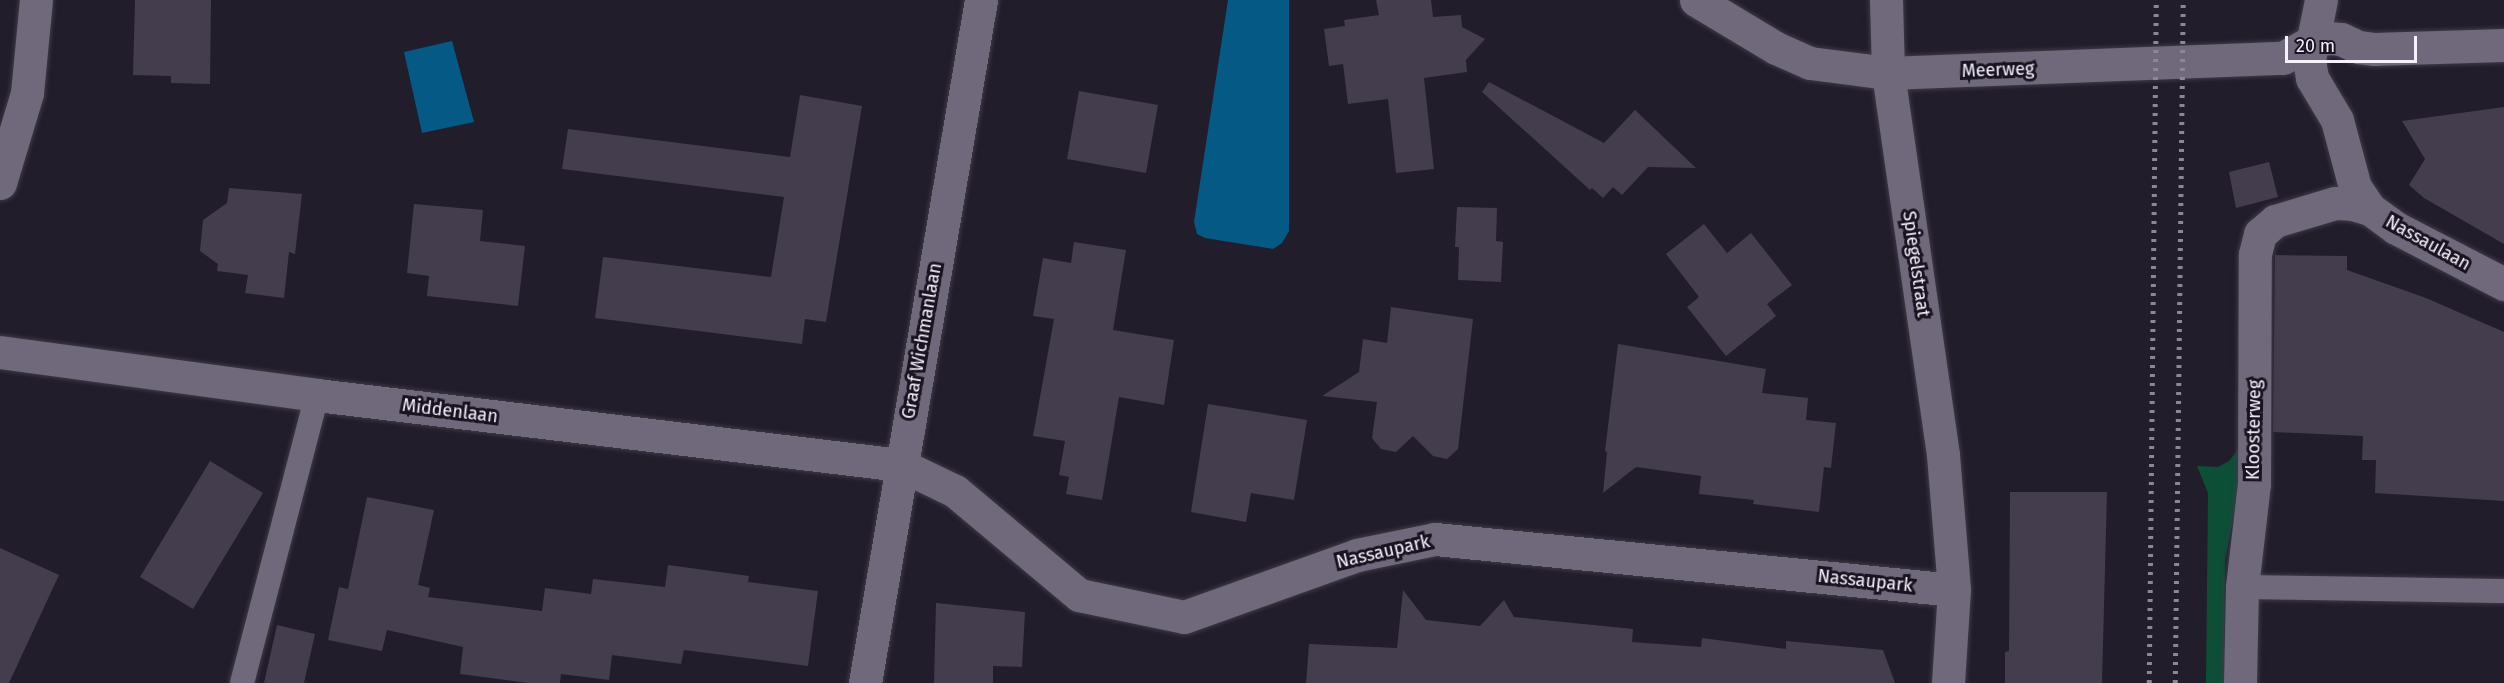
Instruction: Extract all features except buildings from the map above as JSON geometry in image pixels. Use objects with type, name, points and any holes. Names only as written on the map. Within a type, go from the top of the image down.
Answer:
[{"type":"street","points":[[0,183],[27,93],[36,0]]},
{"type":"street","name":"Graaf Wichmanlaan","points":[[865,683],[981,0]]},
{"type":"street","name":"Meerweg","points":[[1696,0],[1776,48],[1810,63],[1888,73],[2283,58],[2312,41]]},
{"type":"street","name":"Spiegelstraat","points":[[1886,0],[1888,73],[1943,455],[1954,590]]},
{"type":"street","name":"Nassaulaan","points":[[2320,0],[2309,59],[2312,78],[2337,120],[2355,187],[2370,209],[2396,228],[2504,284]]},
{"type":"street","points":[[2312,41],[2328,38],[2341,39],[2358,47],[2375,49],[2504,45]]},
{"type":"street","name":"Kloosterweg","points":[[2311,210],[2331,197],[2341,180],[2346,160]]},
{"type":"street","name":"Kloosterweg","points":[[2240,683],[2242,587],[2254,484],[2255,254],[2260,234],[2276,222],[2335,203],[2352,204],[2370,209]]},
{"type":"street","name":"Middenlaan","points":[[0,352],[316,395],[901,465]]},
{"type":"street","name":"Nassaupark","points":[[901,465],[955,491],[1079,595],[1184,617],[1357,555],[1435,539],[1954,590]]},
{"type":"street","points":[[1948,683],[1954,590]]},
{"type":"lane","points":[[242,683],[316,395]]},
{"type":"lane","points":[[2242,587],[2504,591]]},
{"type":"green space","points":[[2240,440],[2240,483],[2225,560],[2224,683],[2206,683],[2208,493],[2197,466],[2218,467],[2229,461],[2236,452]]},
{"type":"water","points":[[1228,0],[1289,0],[1289,231],[1282,243],[1273,249],[1205,238],[1197,234],[1194,222]]},
{"type":"water","points":[[452,41],[474,122],[422,133],[404,52]]},
{"type":"railway","points":[[2149,683],[2156,0]]},
{"type":"railway","points":[[2175,683],[2183,0]]}]
